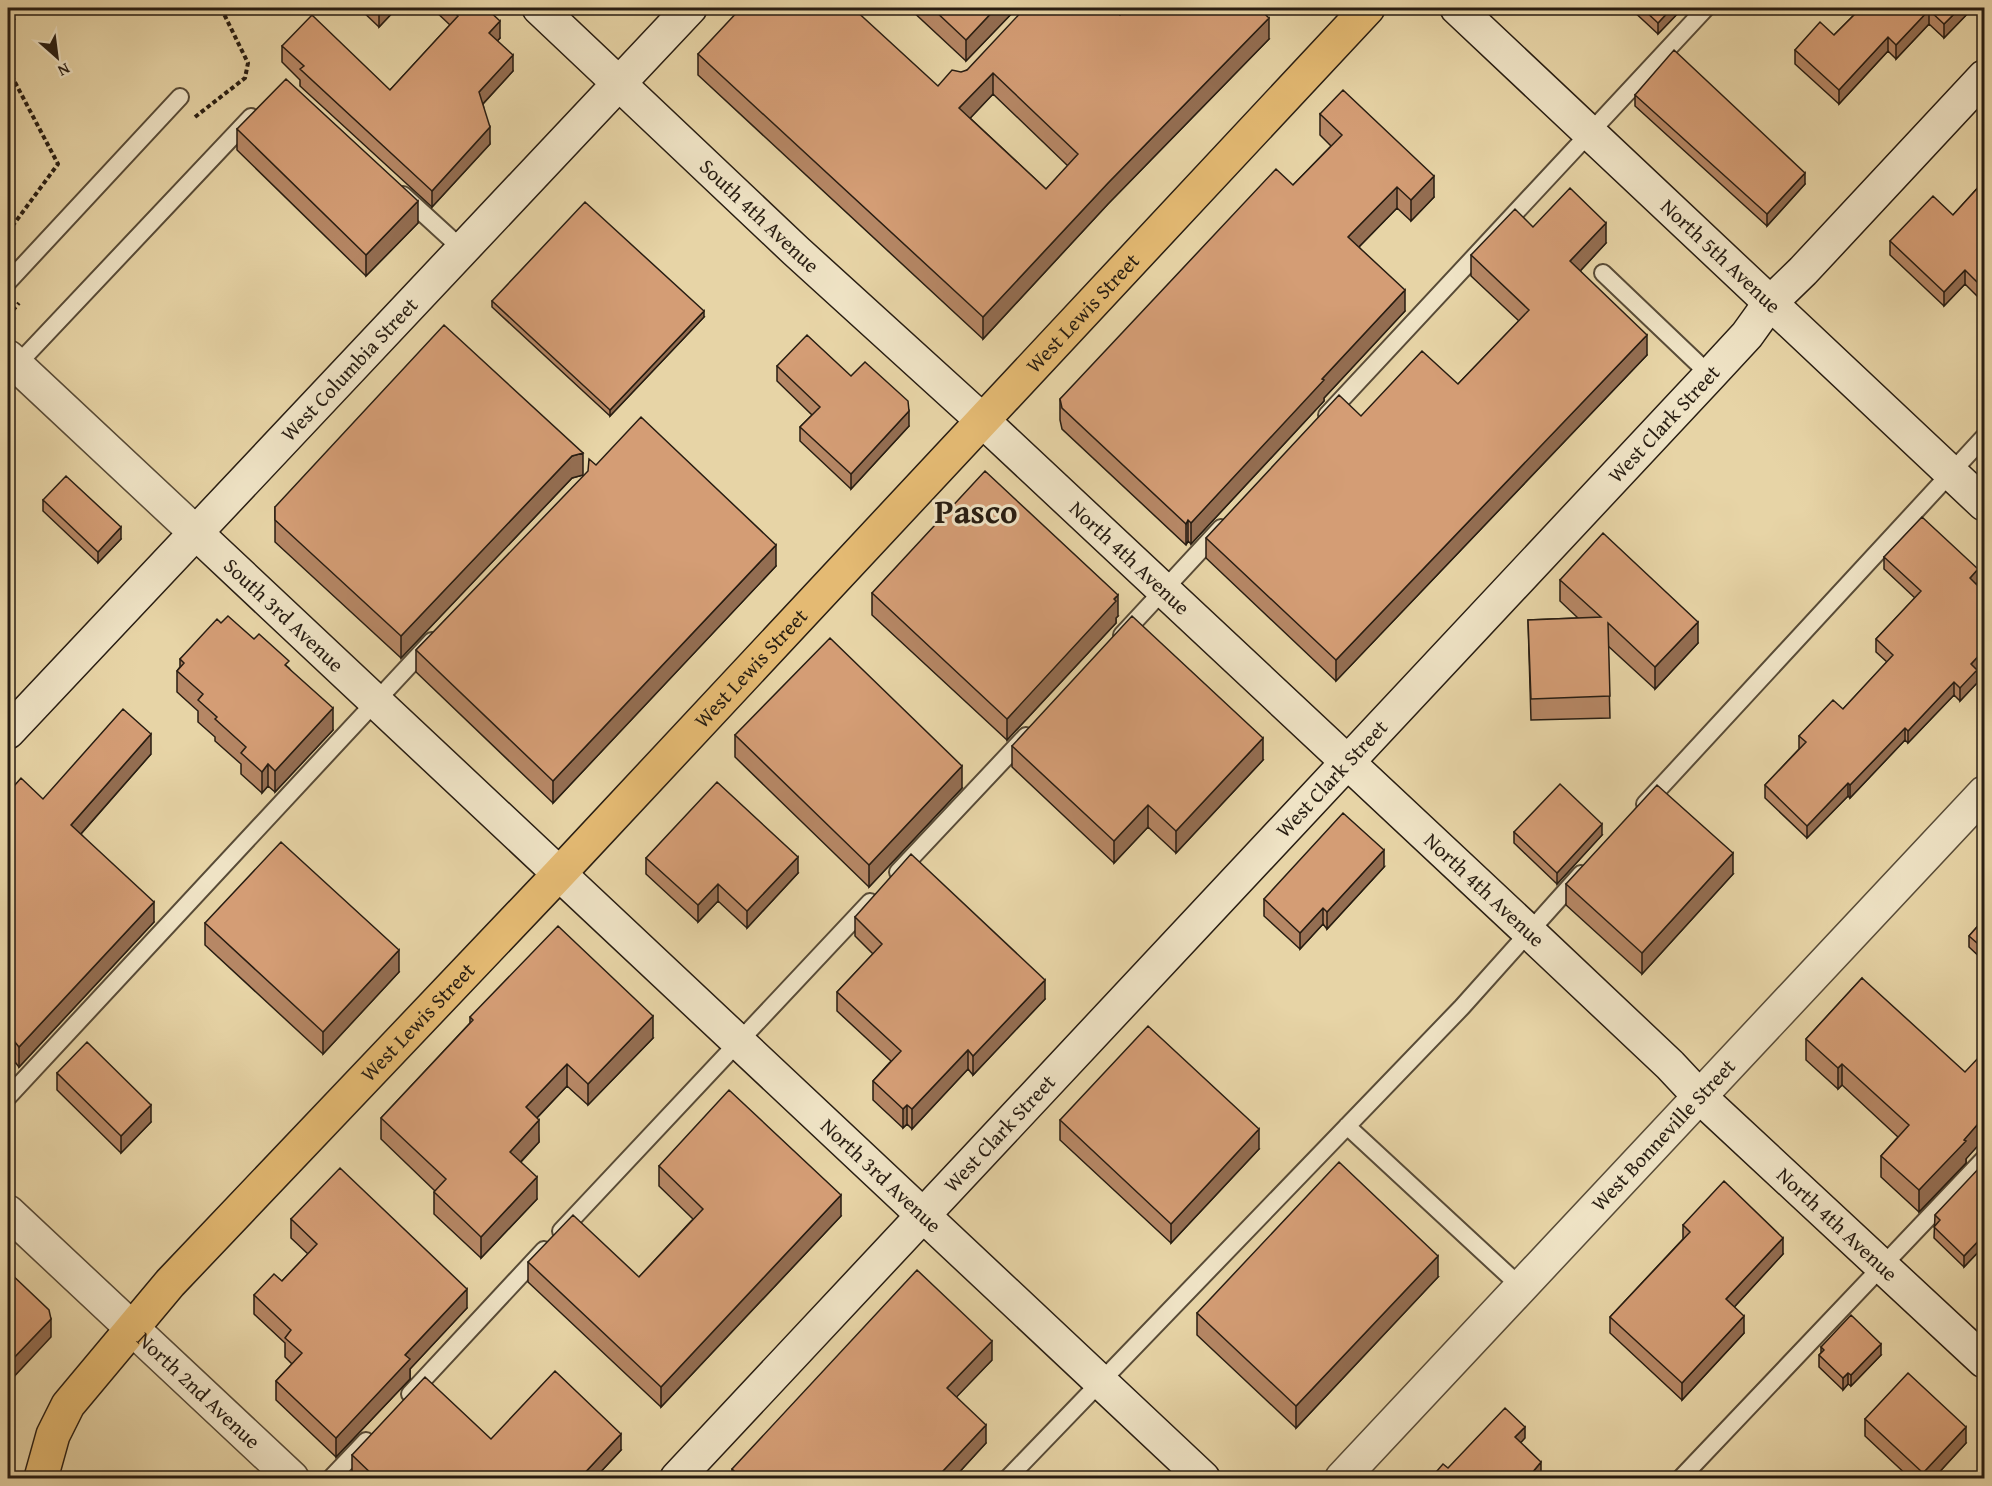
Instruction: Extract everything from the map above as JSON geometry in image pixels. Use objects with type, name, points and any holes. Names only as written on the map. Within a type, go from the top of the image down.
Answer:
[{"type":"main road","name":"West Lewis Street","points":[[41,1479],[53,1435],[68,1405],[186,1265],[558,875],[1368,8]]},
{"type":"street","name":"South 4th Avenue","points":[[539,8],[796,251],[983,421]]},
{"type":"street","name":"West Columbia Street","points":[[8,732],[194,531],[690,8]]},
{"type":"street","name":"North 5th Avenue","points":[[1456,8],[1984,504]]},
{"type":"street","name":"West Clark Street","points":[[677,1479],[1748,335],[1770,303],[1803,271],[1984,77]]},
{"type":"street","name":"South 3rd Avenue","points":[[10,366],[194,531],[558,875]]},
{"type":"street","name":"North 4th Avenue","points":[[983,421],[1528,931],[1882,1268],[1984,1361]]},
{"type":"street","name":"West Bonneville Street","points":[[1342,1479],[1984,793]]},
{"type":"street","name":"North 3rd Avenue","points":[[558,875],[1203,1479]]},
{"type":"street","name":"North 2nd Avenue","points":[[8,1212],[292,1479]]},
{"type":"lane","points":[[1318,424],[1706,8]]},
{"type":"lane","points":[[8,282],[180,97]]},
{"type":"lane","points":[[10,366],[267,101]]},
{"type":"lane","points":[[391,184],[462,249]]},
{"type":"lane","points":[[1603,273],[1710,375]]},
{"type":"lane","points":[[1634,817],[1984,437]]},
{"type":"lane","points":[[1107,651],[1237,512]]},
{"type":"lane","points":[[8,1097],[440,632]]},
{"type":"lane","points":[[395,1410],[737,1042],[1042,720]]},
{"type":"lane","points":[[1008,1479],[1462,1007],[1593,861]]},
{"type":"lane","points":[[1347,1126],[1521,1287]]},
{"type":"lane","points":[[1681,1479],[1984,1159]]},
{"type":"lane","points":[[331,1479],[379,1427]]},
{"type":"path","points":[[8,22],[15,18]]},
{"type":"path","points":[[8,69],[58,164],[8,232]]},
{"type":"building","points":[[449,8],[486,8],[500,21],[489,33],[513,55],[479,92],[490,127],[432,191],[300,69],[304,66],[282,46],[312,15],[390,90],[458,16]]},
{"type":"building","points":[[741,8],[853,8],[938,86],[952,70],[961,72],[967,70],[1025,8],[1112,8],[1120,15],[1127,8],[1258,8],[1269,18],[1108,183],[983,317],[698,54]],"holes":[[[993,73],[1078,154],[1046,189],[959,108]]]},
{"type":"building","points":[[932,8],[996,8],[966,40]]},
{"type":"building","points":[[1642,8],[1672,8],[1658,23]]},
{"type":"building","points":[[1861,8],[1960,8],[1944,24],[1929,10],[1896,45],[1888,37],[1839,90],[1795,50],[1820,22],[1834,35]]},
{"type":"building","points":[[1674,50],[1805,173],[1767,214],[1635,95]]},
{"type":"building","points":[[286,79],[418,201],[366,255],[237,129]]},
{"type":"building","points":[[1343,90],[1434,176],[1411,200],[1397,187],[1348,237],[1405,290],[1191,523],[1188,520],[1186,524],[1062,408],[1060,399],[1276,169],[1293,185],[1342,135],[1320,114]]},
{"type":"building","points":[[1984,181],[1984,289],[1965,270],[1944,292],[1890,241],[1933,196],[1953,215]]},
{"type":"building","points":[[1570,188],[1606,223],[1570,261],[1647,335],[1336,660],[1206,538],[1339,395],[1361,416],[1422,351],[1458,384],[1529,310],[1471,255],[1515,209],[1533,227]]},
{"type":"building","points":[[585,202],[704,311],[610,410],[492,301]]},
{"type":"building","points":[[444,325],[583,453],[572,456],[401,636],[275,520],[275,507]]},
{"type":"building","points":[[807,335],[851,376],[865,362],[908,401],[909,411],[851,474],[800,427],[820,407],[777,366]]},
{"type":"building","points":[[641,417],[776,545],[553,781],[416,650],[588,471],[589,459],[596,465]]},
{"type":"building","points":[[985,471],[1118,595],[1114,599],[1116,601],[1007,719],[872,593]]},
{"type":"building","points":[[66,476],[121,527],[98,552],[43,500]]},
{"type":"building","points":[[1922,517],[1978,569],[1970,578],[1984,592],[1984,650],[1971,664],[1977,670],[1960,688],[1954,682],[1908,731],[1905,728],[1807,826],[1765,785],[1806,742],[1799,736],[1833,700],[1843,709],[1893,655],[1876,639],[1921,591],[1884,557]]},
{"type":"building","points":[[1603,533],[1698,622],[1655,667],[1608,623],[1610,696],[1531,699],[1528,620],[1601,617],[1560,580]]},
{"type":"building","points":[[228,616],[254,639],[259,634],[289,661],[285,665],[333,708],[275,771],[268,764],[262,772],[241,753],[246,747],[215,719],[217,717],[198,700],[203,694],[177,671],[184,663],[180,659],[217,619],[221,623]]},
{"type":"building","points":[[1132,616],[1263,738],[1176,831],[1148,805],[1114,841],[1012,746]]},
{"type":"building","points":[[830,638],[962,766],[869,865],[735,735]]},
{"type":"building","points":[[123,709],[151,734],[71,825],[154,902],[19,1047],[15,1042],[8,1049],[8,793],[21,778],[43,799]]},
{"type":"building","points":[[717,782],[798,857],[747,911],[718,884],[698,905],[646,858]]},
{"type":"building","points":[[1560,784],[1602,824],[1557,873],[1514,832]]},
{"type":"building","points":[[1657,785],[1733,853],[1642,953],[1566,884]]},
{"type":"building","points":[[1343,813],[1384,850],[1327,912],[1323,908],[1300,933],[1264,899]]},
{"type":"building","points":[[281,842],[399,950],[323,1032],[205,923]]},
{"type":"building","points":[[911,854],[1045,980],[973,1056],[968,1050],[912,1109],[907,1105],[903,1109],[873,1081],[901,1051],[837,992],[882,944],[855,917]]},
{"type":"building","points":[[1984,919],[1984,949],[1969,936]]},
{"type":"building","points":[[558,926],[653,1016],[588,1084],[567,1064],[526,1107],[539,1120],[510,1152],[537,1177],[481,1237],[434,1192],[446,1179],[381,1118],[473,1020],[470,1017]]},
{"type":"building","points":[[1862,978],[1965,1072],[1979,1057],[1984,1062],[1984,1117],[1964,1140],[1966,1141],[1919,1190],[1881,1156],[1909,1125],[1842,1064],[1838,1068],[1806,1039]]},
{"type":"building","points":[[1148,1026],[1259,1129],[1171,1224],[1060,1120]]},
{"type":"building","points":[[87,1042],[151,1105],[121,1136],[57,1073]]},
{"type":"building","points":[[729,1090],[841,1195],[661,1387],[528,1262],[573,1215],[639,1277],[703,1209],[659,1166]]},
{"type":"building","points":[[1339,1162],[1438,1256],[1296,1406],[1197,1313]]},
{"type":"building","points":[[1981,1166],[1984,1169],[1984,1238],[1983,1236],[1964,1256],[1934,1227],[1940,1220],[1935,1215]]},
{"type":"building","points":[[340,1168],[467,1289],[405,1355],[410,1359],[336,1438],[276,1381],[302,1353],[285,1338],[291,1330],[254,1295],[274,1274],[282,1281],[317,1244],[291,1219]]},
{"type":"building","points":[[1724,1181],[1783,1238],[1726,1299],[1744,1316],[1682,1383],[1610,1317],[1690,1232],[1683,1225]]},
{"type":"building","points":[[917,1270],[992,1341],[947,1388],[986,1425],[942,1472],[948,1479],[742,1479],[732,1469]]},
{"type":"building","points":[[8,1271],[49,1310],[51,1319],[8,1364]]},
{"type":"building","points":[[1851,1315],[1881,1344],[1851,1375],[1848,1373],[1843,1378],[1819,1355],[1824,1350],[1821,1347]]},
{"type":"building","points":[[555,1371],[621,1434],[579,1479],[377,1479],[352,1455],[425,1377],[491,1439]]},
{"type":"building","points":[[1908,1373],[1966,1427],[1923,1473],[1865,1419]]},
{"type":"building","points":[[1505,1408],[1525,1427],[1515,1437],[1541,1462],[1527,1479],[1430,1479],[1443,1464],[1448,1468]]},
{"type":"district","name":"Pasco","points":[[976,511]]}]
